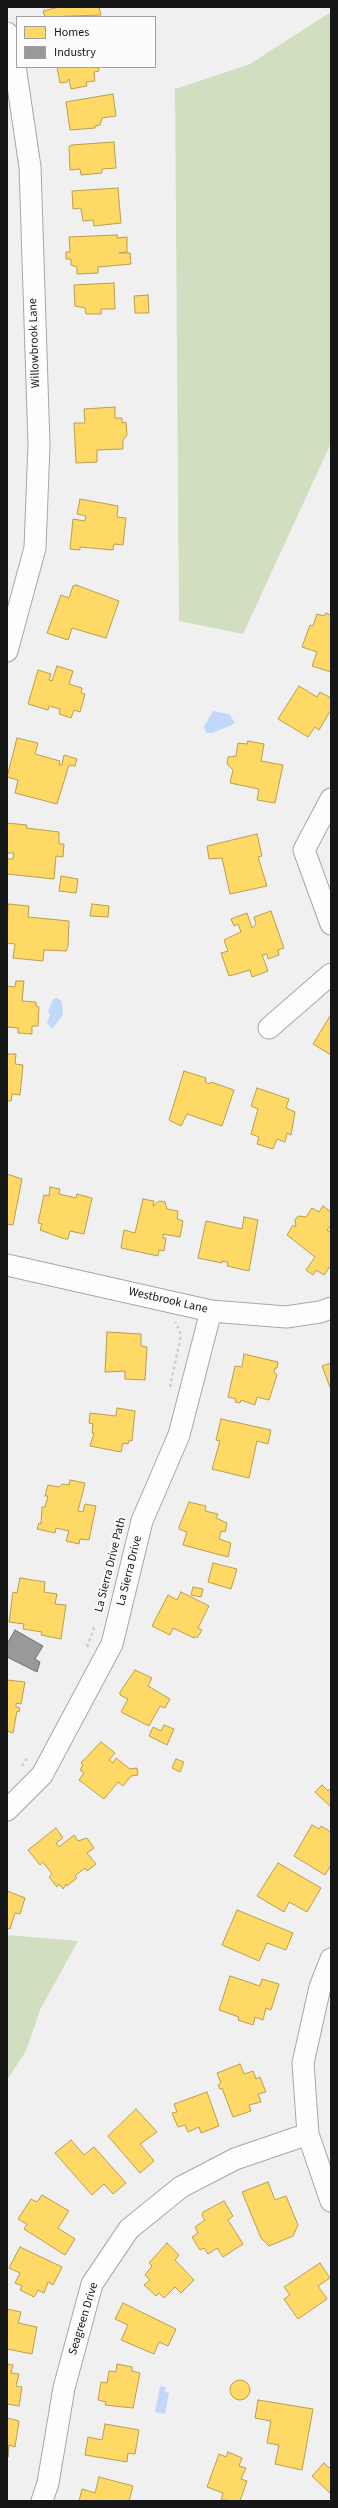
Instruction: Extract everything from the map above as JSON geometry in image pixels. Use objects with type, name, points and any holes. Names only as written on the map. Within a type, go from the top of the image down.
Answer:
[{"type":"street","name":"Willowbrook Lane","points":[[7,33],[14,59],[30,167],[39,445],[35,548],[7,651]]},
{"type":"street","points":[[331,799],[304,850],[331,924]]},
{"type":"street","points":[[269,1028],[331,974]]},
{"type":"street","name":"Westbrook Lane","points":[[7,1265],[211,1311],[286,1317],[320,1312],[331,1308]]},
{"type":"street","name":"La Sierra Drive","points":[[7,1810],[42,1775],[112,1644],[142,1521],[179,1435],[211,1311]]},
{"type":"street","points":[[331,1959],[320,1987],[303,2063],[308,2134],[331,2201]]},
{"type":"street","name":"Seagreen Drive","points":[[42,2501],[48,2483],[64,2388],[92,2284],[129,2229],[181,2187],[235,2159],[308,2134]]},
{"type":"path","points":[[170,1390],[180,1331]]},
{"type":"path","name":"La Sierra Drive Path","points":[[111,1565],[120,1524]]},
{"type":"path","name":"La Sierra Drive Path","points":[[86,1649],[98,1619]]},
{"type":"path","points":[[20,1769],[32,1750]]},
{"type":"green space","points":[[331,12],[331,443],[243,634],[179,621],[175,89],[250,64]]},
{"type":"green space","points":[[7,1935],[78,1941],[40,2010],[26,2051],[7,2080]]},
{"type":"water","points":[[213,711],[229,714],[234,721],[234,724],[212,733],[206,733],[204,727]]},
{"type":"water","points":[[58,998],[62,1002],[63,1015],[52,1029],[47,1023],[50,1015],[48,1011],[53,999]]},
{"type":"water","points":[[160,2386],[166,2387],[165,2392],[169,2393],[165,2414],[155,2412]]},
{"type":"building: Homes","points":[[59,7],[99,7],[101,15],[45,16],[43,11]]},
{"type":"building: Homes","points":[[57,68],[98,68],[99,71],[94,72],[95,81],[86,82],[87,86],[71,89],[69,79],[67,82],[60,83]]},
{"type":"building: Homes","points":[[113,94],[116,116],[102,118],[100,125],[95,126],[95,128],[70,130],[66,102]]},
{"type":"building: Homes","points":[[114,142],[116,168],[102,169],[102,173],[81,175],[80,169],[70,170],[69,147],[71,145]]},
{"type":"building: Homes","points":[[118,188],[121,223],[94,226],[93,220],[83,221],[81,208],[73,209],[72,191]]},
{"type":"building: Homes","points":[[117,235],[117,238],[127,237],[127,252],[119,253],[130,253],[131,264],[98,267],[98,273],[77,274],[77,267],[71,265],[71,259],[66,259],[66,252],[70,252],[69,237]]},
{"type":"building: Homes","points":[[114,283],[115,309],[101,309],[101,314],[86,314],[85,308],[75,306],[74,285]]},
{"type":"building: Homes","points":[[148,295],[149,313],[135,313],[134,296]]},
{"type":"building: Homes","points":[[115,407],[115,418],[122,418],[122,423],[126,422],[127,435],[123,440],[123,449],[97,450],[97,462],[76,463],[74,423],[85,423],[84,409]]},
{"type":"building: Homes","points":[[80,499],[118,506],[117,517],[126,518],[123,545],[114,544],[113,550],[80,547],[80,550],[70,549],[73,519],[85,521],[86,516],[77,514]]},
{"type":"building: Homes","points":[[76,585],[119,601],[106,638],[72,628],[68,640],[47,633],[61,595],[69,598],[73,586]]},
{"type":"building: Homes","points":[[326,613],[331,615],[331,672],[312,666],[317,652],[302,647],[310,625],[313,626],[317,614],[324,616]]},
{"type":"building: Homes","points":[[57,666],[73,671],[69,684],[82,688],[81,693],[85,694],[80,712],[74,710],[71,718],[59,714],[60,709],[49,706],[48,710],[28,704],[38,670],[51,674],[49,680],[52,681]]},
{"type":"building: Homes","points":[[299,686],[317,697],[320,692],[331,698],[331,710],[319,730],[315,727],[308,737],[278,719]]},
{"type":"building: Homes","points":[[17,738],[38,743],[35,754],[60,761],[59,765],[62,765],[64,755],[77,759],[75,766],[69,765],[57,804],[15,793],[18,780],[7,777]]},
{"type":"building: Homes","points":[[248,741],[264,744],[261,761],[283,765],[275,803],[257,800],[259,789],[230,783],[233,770],[227,764],[228,757],[236,756],[238,743],[247,744]]},
{"type":"building: Homes","points":[[7,823],[27,825],[26,828],[59,832],[59,844],[64,844],[63,857],[56,856],[54,879],[7,874],[7,859],[13,859],[14,853],[7,853]]},
{"type":"building: Homes","points":[[257,834],[262,856],[258,857],[267,886],[230,894],[222,858],[209,859],[207,846]]},
{"type":"building: Homes","points":[[61,876],[78,879],[76,893],[59,891]]},
{"type":"building: Homes","points":[[8,904],[29,906],[28,917],[69,921],[68,946],[66,951],[44,950],[43,961],[13,958],[15,944],[7,943]]},
{"type":"building: Homes","points":[[92,904],[109,906],[108,917],[90,916]]},
{"type":"building: Homes","points":[[271,911],[284,948],[278,950],[279,955],[268,959],[267,954],[262,955],[268,971],[252,977],[250,970],[229,976],[221,953],[228,951],[224,940],[241,932],[238,924],[234,926],[231,919],[247,913],[252,928],[256,924],[254,917]]},
{"type":"building: Homes","points":[[16,981],[24,981],[22,1001],[36,1002],[36,1006],[39,1007],[38,1026],[32,1026],[32,1034],[18,1033],[18,1028],[7,1027],[7,986],[15,987]]},
{"type":"building: Homes","points":[[330,1016],[331,1017],[331,1055],[313,1044]]},
{"type":"building: Homes","points":[[7,1054],[16,1054],[15,1064],[23,1065],[20,1095],[12,1094],[11,1101],[7,1101]]},
{"type":"building: Homes","points":[[184,1071],[206,1078],[205,1082],[210,1084],[211,1082],[234,1090],[222,1126],[187,1114],[181,1126],[169,1120]]},
{"type":"building: Homes","points":[[257,1088],[289,1099],[286,1108],[295,1112],[291,1135],[287,1133],[285,1142],[277,1139],[273,1149],[257,1144],[259,1137],[251,1134],[258,1109],[251,1106]]},
{"type":"building: Homes","points":[[7,1174],[22,1179],[13,1225],[7,1224]]},
{"type":"building: Homes","points":[[50,1187],[60,1189],[59,1194],[76,1198],[77,1194],[92,1198],[84,1234],[70,1231],[68,1239],[65,1239],[40,1230],[42,1224],[38,1223],[44,1195],[49,1196]]},
{"type":"building: Homes","points":[[143,1199],[154,1201],[153,1206],[159,1201],[165,1202],[167,1209],[178,1211],[177,1219],[183,1221],[180,1237],[163,1234],[163,1238],[166,1238],[164,1251],[159,1250],[158,1256],[121,1248],[124,1230],[135,1233]]},
{"type":"building: Homes","points":[[323,1206],[331,1212],[331,1225],[327,1230],[331,1232],[331,1265],[324,1275],[316,1270],[313,1275],[306,1270],[315,1257],[287,1235],[293,1225],[296,1227],[295,1220],[298,1216],[306,1217],[312,1208],[319,1212]]},
{"type":"building: Homes","points":[[244,1217],[258,1220],[249,1271],[227,1266],[228,1262],[222,1261],[222,1263],[198,1258],[206,1221],[242,1229]]},
{"type":"building: Homes","points":[[107,1332],[141,1334],[141,1346],[147,1347],[145,1380],[125,1379],[125,1371],[105,1372]]},
{"type":"building: Homes","points":[[244,1354],[278,1362],[277,1368],[275,1368],[274,1372],[277,1375],[269,1400],[257,1397],[255,1405],[241,1400],[240,1403],[235,1402],[236,1399],[228,1397],[235,1366],[242,1367]]},
{"type":"building: Homes","points":[[331,1363],[331,1390],[322,1366]]},
{"type":"building: Homes","points":[[117,1408],[135,1411],[132,1441],[129,1440],[128,1444],[123,1443],[121,1452],[90,1446],[94,1433],[92,1433],[93,1424],[89,1423],[90,1413],[116,1416]]},
{"type":"building: Homes","points":[[221,1419],[271,1430],[268,1444],[257,1441],[249,1478],[212,1469],[220,1441],[216,1440]]},
{"type":"building: Homes","points":[[70,1480],[85,1483],[78,1511],[83,1512],[85,1504],[96,1506],[89,1540],[80,1539],[79,1544],[66,1541],[69,1531],[56,1528],[55,1533],[37,1529],[39,1523],[41,1524],[42,1507],[45,1507],[48,1496],[45,1496],[48,1485],[59,1487],[62,1484],[69,1485]]},
{"type":"building: Homes","points":[[189,1502],[206,1506],[205,1511],[218,1514],[216,1518],[227,1523],[225,1532],[221,1531],[219,1539],[231,1543],[228,1557],[183,1545],[187,1532],[179,1529],[179,1527]]},
{"type":"building: Homes","points":[[213,1563],[237,1569],[231,1589],[208,1582]]},
{"type":"building: Homes","points":[[20,1578],[45,1582],[44,1592],[57,1594],[55,1604],[66,1605],[61,1639],[41,1635],[42,1632],[23,1629],[24,1624],[9,1622],[13,1592],[17,1593]]},
{"type":"building: Homes","points":[[193,1587],[203,1589],[201,1597],[191,1595]]},
{"type":"building: Homes","points":[[181,1592],[209,1606],[198,1628],[202,1630],[197,1638],[173,1628],[170,1635],[152,1626],[168,1595],[177,1600]]},
{"type":"building: Homes","points":[[135,1670],[152,1678],[148,1686],[170,1699],[165,1708],[160,1706],[149,1726],[121,1712],[128,1699],[120,1695],[120,1692]]},
{"type":"building: Homes","points":[[7,1680],[25,1682],[21,1704],[16,1703],[16,1707],[20,1708],[19,1712],[17,1711],[13,1733],[7,1731]]},
{"type":"building: Homes","points":[[164,1725],[174,1729],[167,1745],[149,1736],[153,1727],[161,1731]]},
{"type":"building: Homes","points":[[101,1742],[115,1753],[109,1760],[113,1763],[116,1758],[130,1769],[137,1768],[138,1775],[131,1776],[123,1786],[118,1782],[104,1799],[79,1780],[84,1773],[80,1770],[83,1765],[81,1763]]},
{"type":"building: Homes","points":[[176,1759],[184,1762],[180,1772],[172,1768]]},
{"type":"building: Homes","points":[[322,1785],[328,1791],[331,1788],[331,1807],[315,1792]]},
{"type":"building: Homes","points":[[312,1825],[319,1829],[321,1826],[331,1832],[331,1865],[325,1875],[294,1856]]},
{"type":"building: Homes","points":[[56,1828],[63,1838],[56,1843],[59,1847],[74,1835],[78,1841],[87,1838],[94,1848],[87,1853],[96,1864],[87,1871],[85,1868],[75,1876],[77,1878],[67,1886],[66,1884],[63,1889],[59,1884],[57,1887],[49,1877],[52,1874],[43,1862],[40,1865],[28,1850]]},
{"type":"building: Homes","points":[[278,1863],[321,1888],[307,1912],[289,1902],[284,1912],[257,1896]]},
{"type":"building: Homes","points":[[7,1891],[25,1898],[20,1914],[15,1913],[10,1929],[7,1928]]},
{"type":"building: Homes","points":[[237,1910],[293,1933],[286,1950],[267,1943],[259,1961],[222,1945]]},
{"type":"building: Homes","points":[[230,1976],[260,1986],[262,1979],[279,1984],[271,2010],[266,2008],[263,2020],[255,2017],[253,2025],[238,2020],[239,2017],[219,2010]]},
{"type":"building: Homes","points":[[240,2064],[244,2074],[253,2071],[256,2079],[260,2077],[266,2092],[258,2094],[261,2102],[249,2105],[251,2111],[233,2117],[222,2088],[220,2089],[218,2085],[221,2083],[217,2073]]},
{"type":"building: Homes","points":[[207,2092],[219,2126],[201,2133],[199,2127],[188,2132],[185,2125],[178,2127],[172,2113],[177,2112],[174,2104]]},
{"type":"building: Homes","points":[[136,2109],[157,2132],[140,2144],[154,2161],[140,2173],[108,2136]]},
{"type":"building: Homes","points":[[71,2140],[84,2155],[94,2147],[126,2183],[113,2194],[104,2184],[92,2195],[55,2153]]},
{"type":"building: Homes","points":[[268,2182],[275,2200],[286,2196],[298,2225],[293,2236],[269,2246],[261,2238],[242,2192]]},
{"type":"building: Homes","points":[[42,2195],[69,2211],[58,2228],[75,2239],[65,2255],[24,2229],[27,2224],[18,2219],[31,2199],[37,2202]]},
{"type":"building: Homes","points":[[224,2201],[233,2216],[228,2220],[243,2244],[223,2257],[217,2248],[208,2254],[204,2248],[200,2250],[192,2237],[198,2233],[195,2227],[205,2220],[202,2216],[203,2212]]},
{"type":"building: Homes","points":[[167,2243],[179,2255],[175,2260],[194,2280],[181,2293],[175,2287],[164,2298],[159,2293],[156,2296],[144,2285],[150,2280],[145,2275],[152,2266],[149,2263]]},
{"type":"building: Homes","points":[[20,2247],[62,2267],[53,2285],[48,2282],[44,2293],[38,2290],[34,2297],[20,2290],[22,2286],[15,2283],[20,2273],[9,2268]]},
{"type":"building: Homes","points":[[320,2263],[330,2278],[318,2286],[327,2299],[298,2319],[284,2299],[290,2295],[284,2287]]},
{"type":"building: Homes","points":[[123,2303],[176,2329],[168,2346],[159,2342],[154,2354],[121,2340],[128,2325],[115,2319]]},
{"type":"building: Homes","points":[[7,2309],[21,2312],[18,2323],[37,2327],[32,2354],[7,2349]]},
{"type":"building: Homes","points":[[7,2364],[13,2365],[11,2373],[19,2374],[16,2386],[22,2387],[19,2406],[7,2404]]},
{"type":"building: Homes","points":[[117,2364],[132,2367],[132,2371],[140,2373],[133,2408],[105,2405],[106,2402],[98,2400],[101,2382],[107,2383],[109,2371],[116,2372]]},
{"type":"building: Homes","points":[[240,2380],[247,2383],[250,2390],[247,2397],[240,2400],[233,2397],[230,2390],[233,2383]]},
{"type":"building: Homes","points":[[258,2400],[313,2409],[302,2470],[275,2464],[279,2445],[267,2443],[271,2421],[255,2418]]},
{"type":"building: Homes","points":[[7,2418],[19,2421],[15,2447],[9,2445],[8,2457]]},
{"type":"building: Homes","points":[[105,2424],[139,2430],[135,2454],[128,2453],[127,2462],[85,2455],[88,2437],[102,2440]]},
{"type":"building: Homes","points":[[228,2452],[242,2458],[239,2466],[246,2468],[241,2479],[247,2481],[240,2501],[221,2500],[223,2493],[207,2487],[219,2454],[226,2457]]},
{"type":"building: Homes","points":[[324,2463],[329,2468],[331,2466],[331,2494],[312,2476]]},
{"type":"building: Homes","points":[[99,2477],[133,2486],[129,2501],[79,2501],[82,2489],[95,2493]]},
{"type":"building: Industry","points":[[15,1630],[43,1646],[35,1659],[40,1662],[37,1672],[7,1657],[7,1644]]}]
